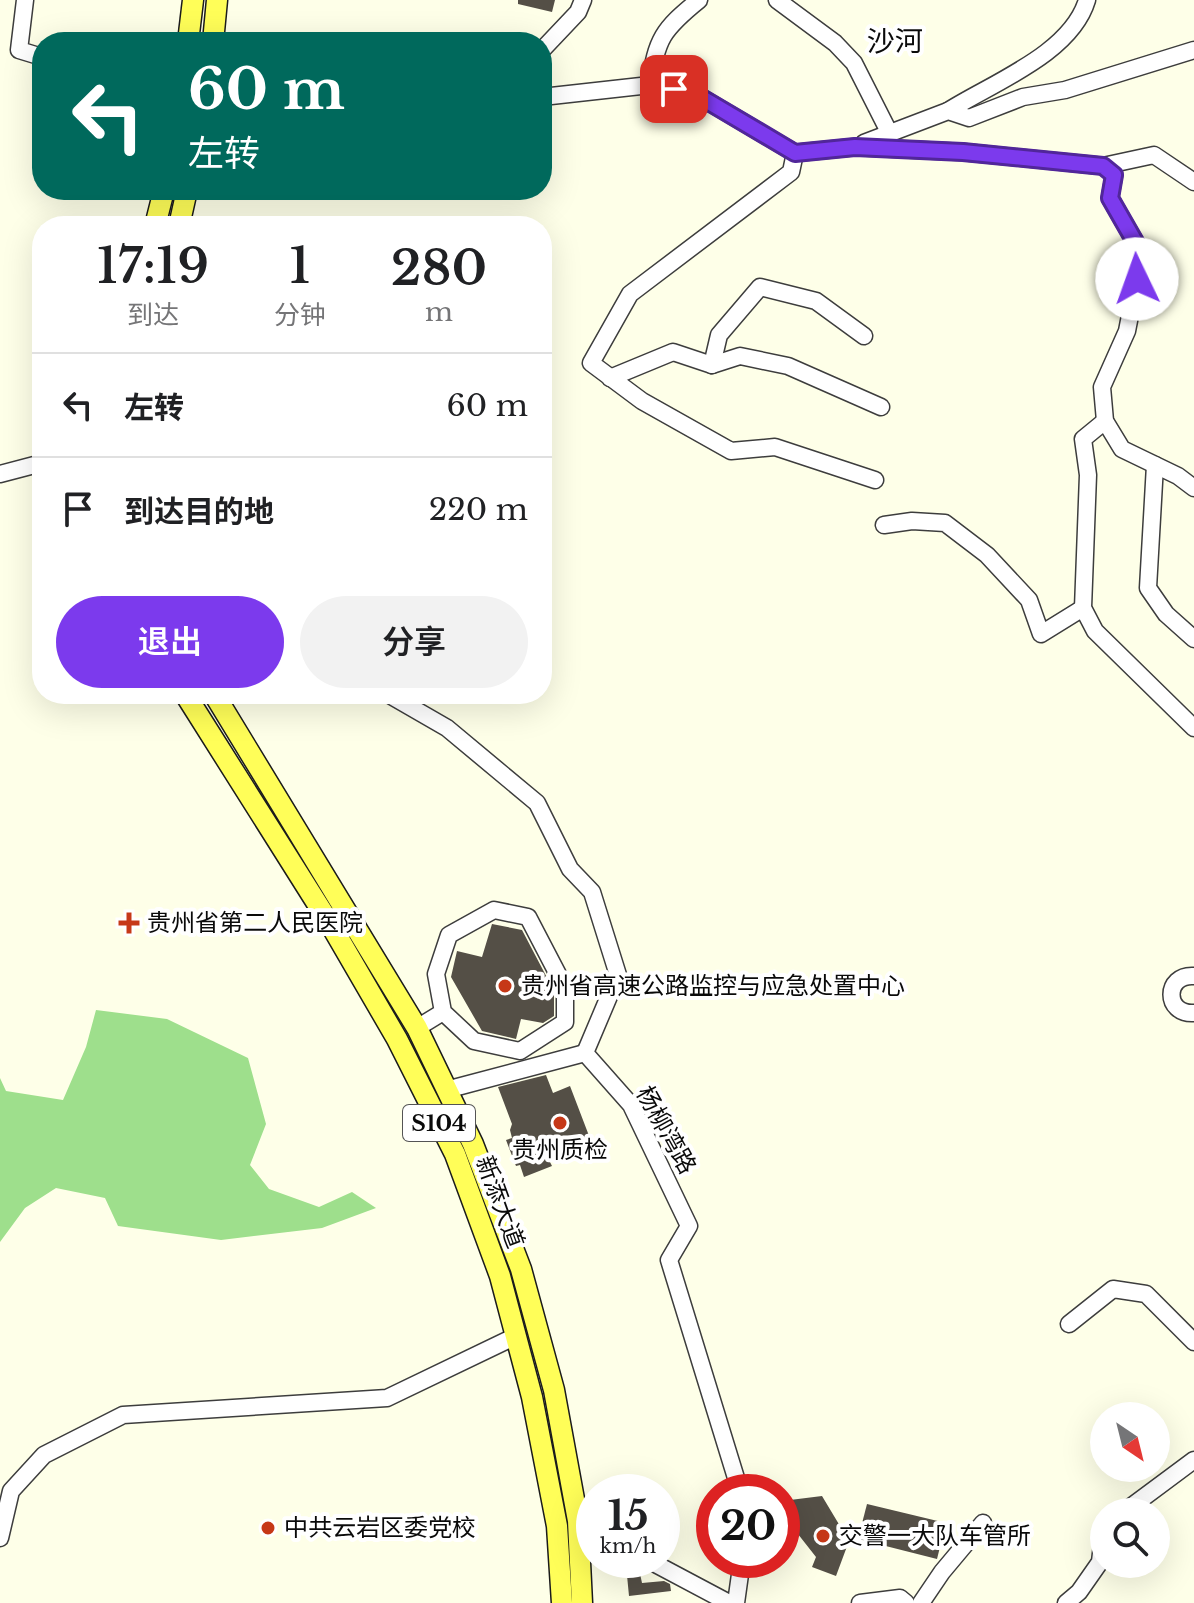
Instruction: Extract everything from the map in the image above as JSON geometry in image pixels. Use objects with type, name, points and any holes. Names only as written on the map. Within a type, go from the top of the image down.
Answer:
[{"type":"main road","points":[[189,32],[193,0]]},
{"type":"main road","points":[[214,32],[217,0]]},
{"type":"main road","name":"新添大道","points":[[191,704],[332,927],[403,1052],[455,1154],[500,1276],[532,1397],[557,1526],[562,1603]]},
{"type":"main road","name":"新添大道","points":[[220,704],[417,1028],[473,1144],[521,1269],[576,1484]]},
{"type":"main road","name":"新添大道","points":[[582,1603],[583,1578]]},
{"type":"street","points":[[25,0],[19,50],[32,54]]},
{"type":"street","points":[[552,39],[578,12],[583,0]]},
{"type":"street","points":[[650,85],[654,51],[674,20],[699,0]]},
{"type":"street","points":[[777,0],[835,43],[854,63],[890,134]]},
{"type":"street","points":[[855,147],[948,111],[981,90],[1025,69],[1058,42],[1084,9],[1087,0]]},
{"type":"street","points":[[948,111],[969,118],[1023,97],[1065,90],[1194,50]]},
{"type":"street","points":[[552,96],[650,85],[674,89],[697,95],[795,153],[855,147],[963,152],[1103,166],[1154,155],[1194,182]]},
{"type":"street","points":[[795,153],[791,172],[630,294],[591,363],[642,401],[731,451],[775,447],[875,480]]},
{"type":"street","points":[[1103,166],[1114,175],[1110,198],[1142,254],[1127,331],[1102,387],[1105,421],[1122,449],[1178,476],[1194,488]]},
{"type":"street","points":[[712,365],[719,335],[760,287],[816,301],[864,336]]},
{"type":"street","points":[[610,378],[673,352],[712,365],[740,356],[788,366],[881,407]]},
{"type":"street","points":[[1105,421],[1083,439],[1088,475],[1083,608],[1095,631],[1194,728]]},
{"type":"street","points":[[1155,465],[1148,588],[1166,614],[1194,639]]},
{"type":"street","points":[[0,474],[32,466]]},
{"type":"street","points":[[884,525],[912,521],[945,523],[987,555],[1029,600],[1041,634],[1083,608]]},
{"type":"street","points":[[405,704],[447,728],[537,803],[570,869],[592,892],[618,975],[585,1053],[446,1090]]},
{"type":"street","points":[[494,910],[528,917],[565,988],[565,1022],[520,1051],[474,1041],[443,1012],[436,974],[449,935],[494,910]]},
{"type":"street","points":[[1194,976],[1177,980],[1170,991],[1176,1009],[1194,1013]]},
{"type":"street","points":[[417,1028],[443,1012]]},
{"type":"street","name":"杨柳湾路","points":[[585,1053],[631,1105],[689,1226],[669,1260],[735,1474]]},
{"type":"street","points":[[1069,1324],[1113,1289],[1146,1294],[1194,1342]]},
{"type":"street","points":[[0,1538],[11,1491],[44,1455],[123,1415],[387,1398],[516,1336]]},
{"type":"street","points":[[1143,1498],[1194,1460]]},
{"type":"street","points":[[921,1603],[983,1523]]},
{"type":"street","points":[[557,1526],[576,1526]]},
{"type":"street","points":[[1066,1603],[1090,1576]]},
{"type":"street","points":[[680,1577],[729,1603]]},
{"type":"street","points":[[736,1603],[739,1578]]},
{"type":"street","points":[[860,1603],[900,1598],[906,1603]]},
{"type":"green space","points":[[96,1010],[167,1019],[248,1058],[266,1124],[250,1165],[269,1189],[319,1207],[352,1192],[376,1208],[322,1228],[221,1240],[118,1226],[105,1198],[56,1188],[25,1208],[0,1242],[0,1078],[6,1091],[63,1100],[86,1047]]},
{"type":"building","points":[[518,0],[555,0],[552,12],[518,4]]},
{"type":"building","name":"贵州省高速公路监控与应急处置中心","points":[[492,924],[522,930],[554,991],[554,1016],[543,1023],[521,1019],[516,1039],[482,1031],[451,977],[457,951],[482,957]]},
{"type":"building","name":"贵州质检","points":[[546,1075],[553,1093],[570,1086],[591,1141],[548,1158],[552,1166],[524,1177],[506,1140],[512,1138],[512,1124],[498,1087]]},
{"type":"building","name":"交警一大队车管所","points":[[822,1496],[849,1541],[836,1576],[812,1567],[816,1557],[800,1537],[800,1499]]},
{"type":"building","points":[[867,1504],[946,1523],[937,1559],[858,1539]]},
{"type":"building","points":[[627,1578],[641,1578],[642,1583],[664,1581],[670,1584],[671,1591],[629,1596]]},
{"type":"place","name":"贵州省第二人民医院","points":[[129,923]]},
{"type":"place","name":"贵州省高速公路监控与应急处置中心","points":[[505,986]]},
{"type":"place","name":"贵州质检","points":[[560,1123]]},
{"type":"place","name":"中共云岩区委党校","points":[[268,1528]]},
{"type":"place","name":"交警一大队车管所","points":[[823,1536]]},
{"type":"district","name":"沙河","points":[[895,41]]},
{"type":"route","points":[[674,89],[697,95],[795,153],[855,147],[963,152],[1103,166],[1114,175],[1110,198],[1142,254],[1137,279]]}]
